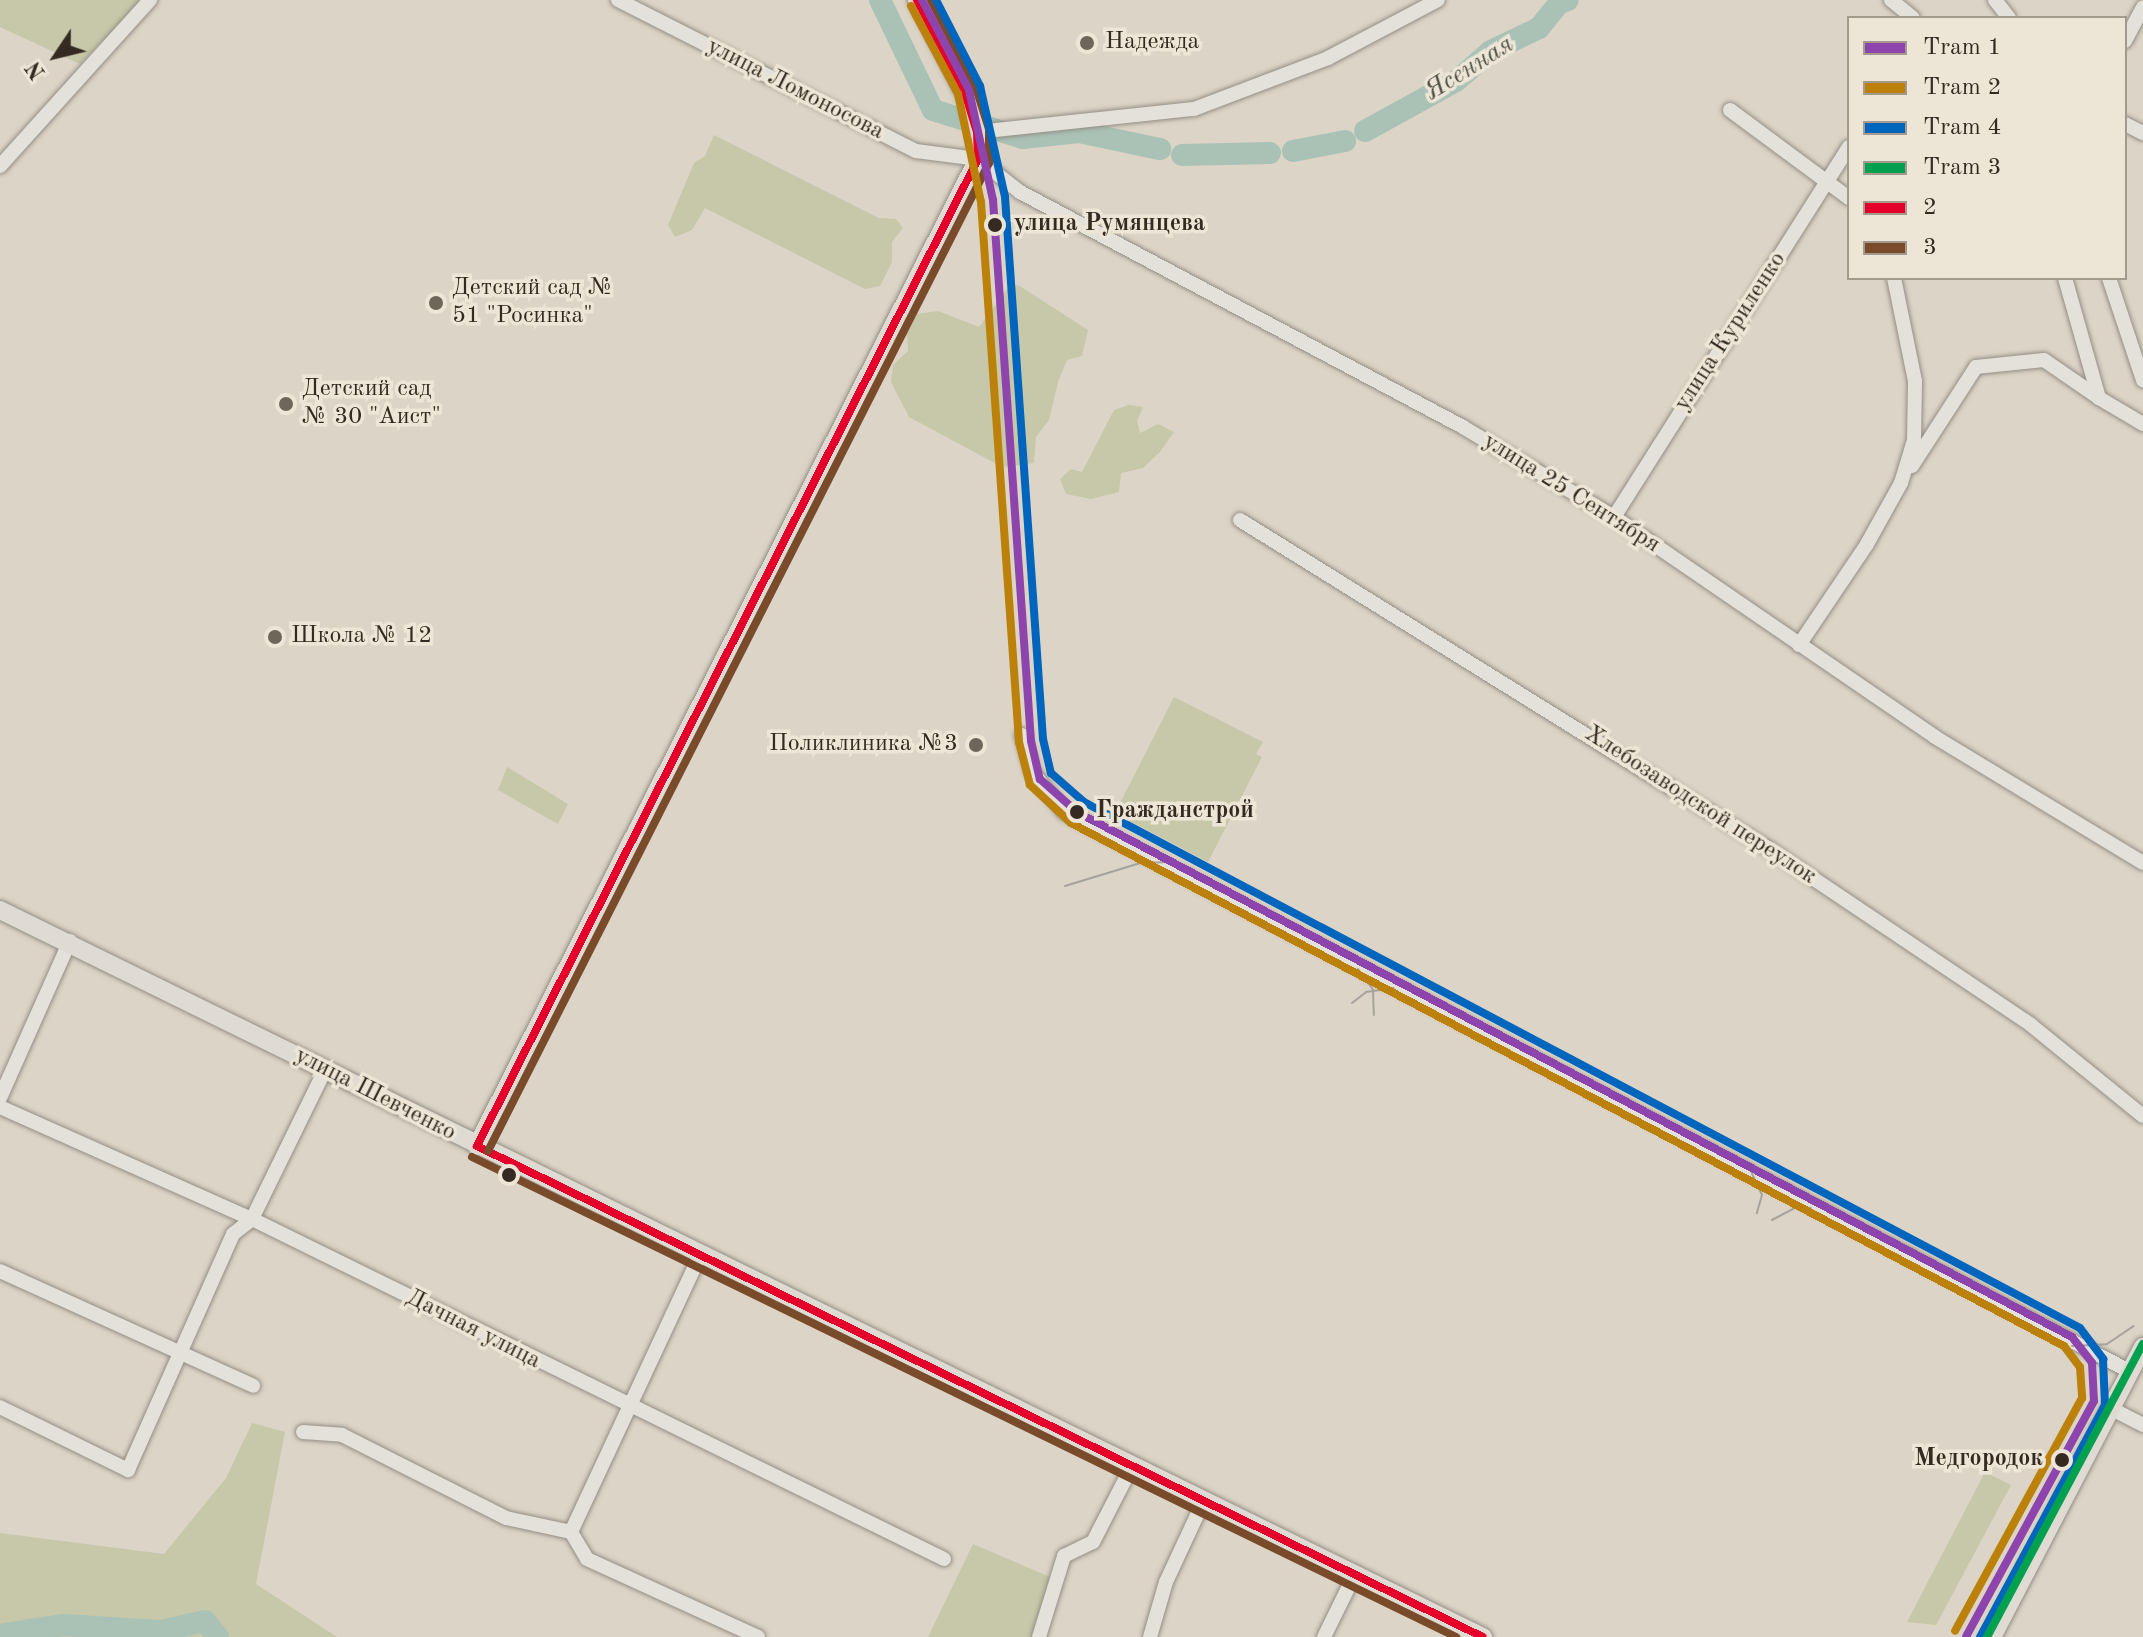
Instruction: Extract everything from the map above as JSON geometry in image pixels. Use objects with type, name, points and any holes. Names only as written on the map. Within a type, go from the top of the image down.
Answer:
[{"type":"main road","points":[[477,1146],[978,159],[978,131],[965,93],[917,0]]},
{"type":"main road","name":"улица Шевченко","points":[[0,910],[70,941],[477,1146],[1483,1637]]},
{"type":"main road","points":[[1992,1637],[2143,1347]]},
{"type":"street","points":[[0,166],[150,0]]},
{"type":"street","name":"улица Ломоносова","points":[[618,0],[916,151],[978,159]]},
{"type":"street","points":[[978,131],[1194,109],[1328,58],[1438,0]]},
{"type":"street","points":[[1891,0],[1911,16]]},
{"type":"street","points":[[1995,0],[2007,16]]},
{"type":"street","points":[[2127,37],[2143,7]]},
{"type":"street","points":[[1730,110],[1847,197]]},
{"type":"street","name":"улица Куриленко","points":[[1614,517],[1847,150]]},
{"type":"street","name":"улица 25 Сентября","points":[[978,159],[1020,192],[1463,427],[1614,517],[1935,737],[2143,863]]},
{"type":"street","points":[[1894,280],[1915,381],[1914,440],[1901,483]]},
{"type":"street","points":[[2066,280],[2099,398]]},
{"type":"street","points":[[2110,280],[2143,380]]},
{"type":"street","points":[[1799,645],[1976,367],[2044,360],[2143,424]]},
{"type":"street","name":"Хлебозаводской переулок","points":[[1240,520],[1771,850],[2031,1025],[2143,1116]]},
{"type":"street","points":[[1022,735],[1032,771],[1064,812],[2131,1372]]},
{"type":"street","points":[[0,1098],[70,941]]},
{"type":"street","points":[[0,1407],[128,1470],[233,1234],[252,1219],[325,1070]]},
{"type":"street","name":"Дачная улица","points":[[0,1107],[252,1219],[627,1407],[944,1559]]},
{"type":"street","points":[[571,1532],[700,1255]]},
{"type":"street","points":[[0,1271],[253,1386]]},
{"type":"street","points":[[2112,1409],[2143,1425]]},
{"type":"street","points":[[303,1432],[342,1435],[506,1518],[571,1532],[587,1559],[758,1637]]},
{"type":"street","points":[[1039,1637],[1064,1556],[1093,1542],[1132,1466]]},
{"type":"street","points":[[1150,1637],[1166,1582],[1204,1500]]},
{"type":"street","points":[[1324,1637],[1355,1574]]},
{"type":"green space","points":[[0,0],[143,0],[80,64],[0,27]]},
{"type":"green space","points":[[714,135],[879,218],[896,219],[903,228],[892,242],[892,262],[880,286],[865,289],[705,208],[692,230],[675,237],[668,225],[694,163],[705,156]]},
{"type":"green space","points":[[1018,285],[1088,330],[1082,356],[1067,360],[1058,382],[1049,420],[1036,437],[1034,463],[1002,467],[909,417],[891,382],[893,365],[908,351],[907,334],[917,314],[938,311],[979,327],[1008,288]]},
{"type":"green space","points":[[1129,405],[1143,407],[1137,421],[1140,433],[1158,424],[1174,432],[1160,452],[1143,468],[1121,473],[1119,492],[1091,499],[1066,494],[1060,479],[1071,469],[1082,472],[1114,410]]},
{"type":"green space","points":[[1174,697],[1263,742],[1256,754],[1262,757],[1208,862],[1115,813]]},
{"type":"green space","points":[[507,767],[568,804],[558,824],[498,790]]},
{"type":"green space","points":[[252,1423],[285,1432],[256,1584],[337,1637],[0,1637],[0,1533],[164,1554],[226,1478]]},
{"type":"green space","points":[[1985,1472],[2011,1485],[1936,1625],[1907,1622]]},
{"type":"green space","points":[[973,1544],[1057,1580],[1032,1637],[928,1637]]},
{"type":"waterway","name":"Ясенная","points":[[880,0],[933,110],[1023,138],[1079,132],[1160,149]]},
{"type":"waterway","name":"Ясенная","points":[[1365,131],[1456,81],[1491,51],[1539,28],[1559,3],[1568,0]]},
{"type":"waterway","name":"Ясенная","points":[[1293,151],[1345,141]]},
{"type":"waterway","name":"Ясенная","points":[[1182,155],[1270,153]]},
{"type":"waterway","points":[[0,1635],[63,1625],[161,1631],[205,1621],[218,1637]]},
{"type":"tram line","name":"1","points":[[922,0],[969,90],[993,200],[1031,741],[1040,779],[1077,812],[2072,1337],[2092,1363],[2094,1401],[1966,1637]]},
{"type":"tram line","name":"4","points":[[936,0],[980,86],[1005,197],[1043,739],[1051,773],[1084,802],[2080,1328],[2103,1359],[2105,1405],[1980,1637]]},
{"type":"tram line","name":"2","points":[[911,6],[958,94],[981,202],[1019,742],[1030,785],[1071,823],[2064,1346],[2080,1367],[2082,1398],[1955,1631]]},
{"type":"tram line","points":[[1065,886],[1140,863],[1170,862]]},
{"type":"tram line","points":[[1358,969],[1373,990],[1374,1015]]},
{"type":"tram line","points":[[1352,1003],[1366,992],[1394,988]]},
{"type":"tram line","points":[[1749,1167],[1762,1195],[1757,1213]]},
{"type":"tram line","points":[[1772,1220],[1796,1207],[1811,1208]]},
{"type":"tram line","points":[[2072,1346],[2107,1344],[2134,1326]]},
{"type":"tram line","name":"3","points":[[1987,1637],[2143,1344]]},
{"type":"transit line","name":"2","points":[[477,1146],[978,159],[977,132],[965,93],[917,0]]},
{"type":"transit line","name":"3","points":[[488,1151],[989,163],[989,129],[976,88],[931,0]]},
{"type":"transit line","name":"2","points":[[477,1146],[1483,1637]]},
{"type":"transit line","name":"3","points":[[472,1157],[1456,1637]]},
{"type":"place","name":"Надежда","points":[[1087,43]]},
{"type":"place","name":"улица Румянцева","points":[[995,225]]},
{"type":"place","name":"Детский сад № 51 \"Росинка\"","points":[[436,303]]},
{"type":"place","name":"Детский сад № 30 \"Аист\"","points":[[286,404]]},
{"type":"place","name":"Школа № 12","points":[[275,637]]},
{"type":"place","name":"Поликлиника №3","points":[[976,745]]},
{"type":"place","name":"Гражданстрой","points":[[1077,812]]},
{"type":"place","name":"Медгородок","points":[[2062,1460]]}]
